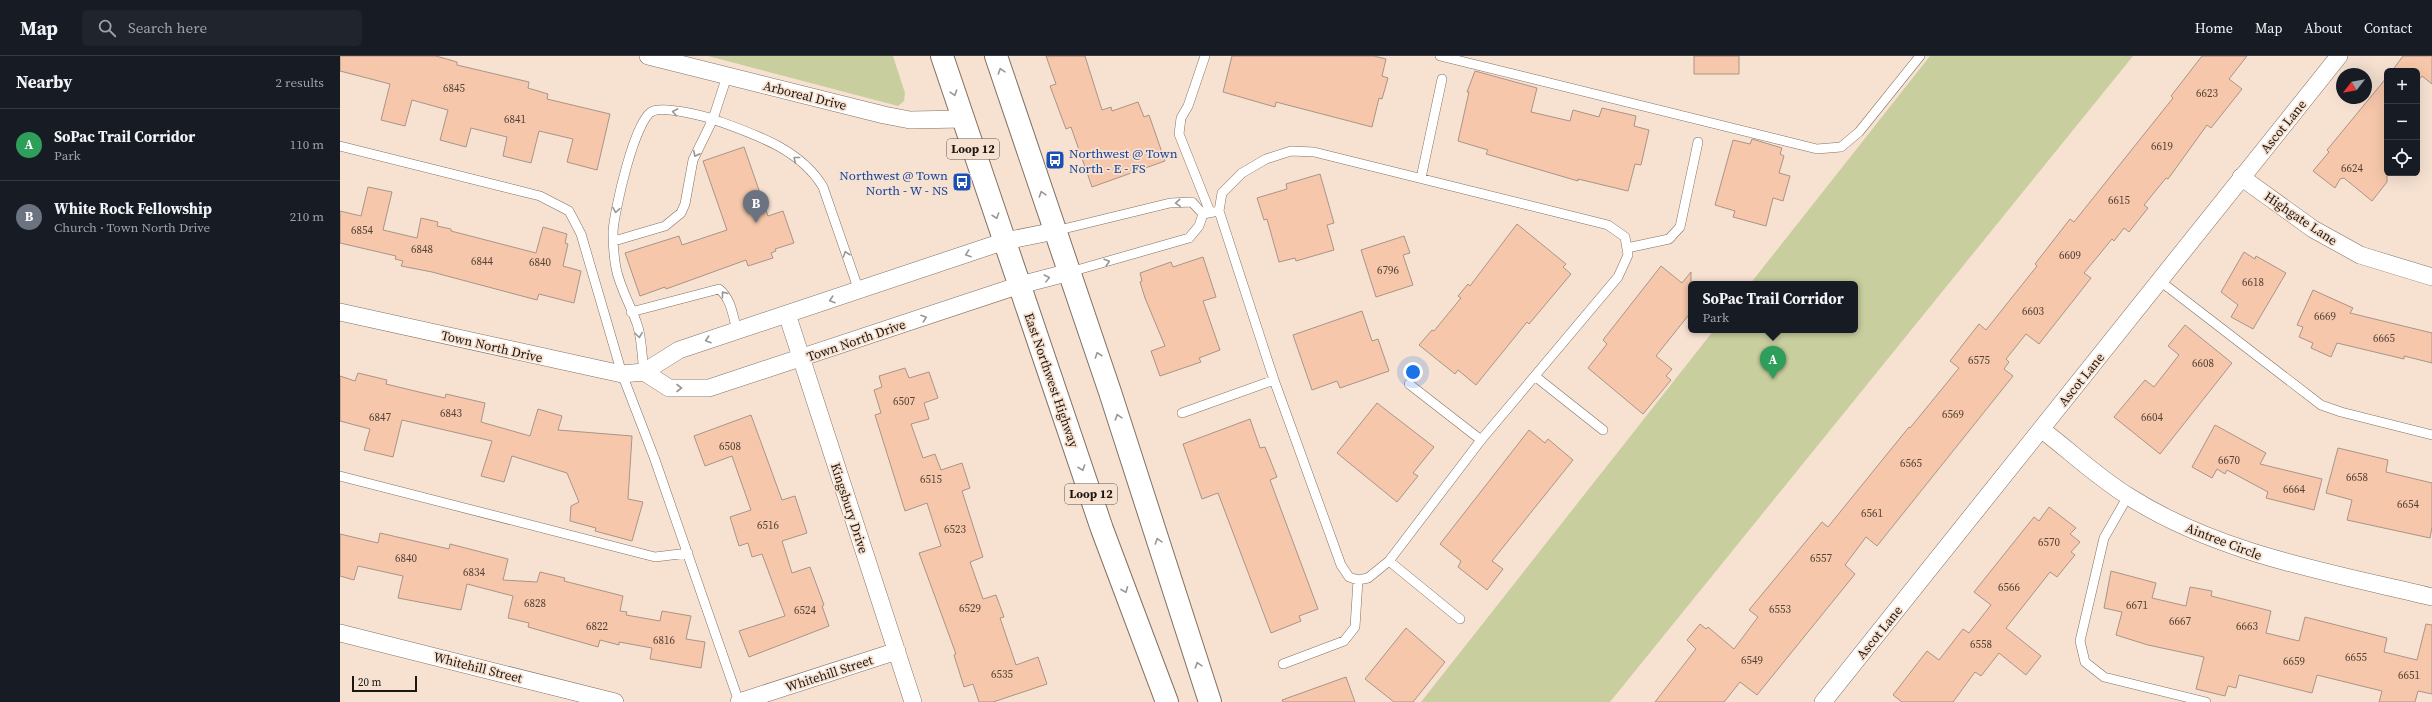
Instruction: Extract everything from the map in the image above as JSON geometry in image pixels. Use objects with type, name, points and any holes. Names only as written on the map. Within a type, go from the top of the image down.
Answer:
[{"type":"main road","name":"East Northwest Highway","points":[[942,56],[1102,529],[1167,702]]},
{"type":"main road","points":[[996,56],[1055,232],[1070,272],[1210,702]]},
{"type":"street","name":"Arboreal Drive","points":[[648,56],[910,120],[963,119]]},
{"type":"street","name":"Ascot Lane","points":[[1823,702],[2339,56]]},
{"type":"street","name":"Highgate Lane","points":[[2241,177],[2313,229],[2360,255],[2432,277]]},
{"type":"street","name":"Town North Drive","points":[[340,312],[622,374],[644,372],[679,350],[737,330],[859,291],[1005,241],[1055,232]]},
{"type":"street","name":"Town North Drive","points":[[644,372],[669,388],[709,388],[801,359],[1020,285],[1070,272]]},
{"type":"street","name":"Kingsbury Drive","points":[[787,314],[913,702]]},
{"type":"street","name":"Aintree Circle","points":[[2041,429],[2128,496],[2192,530],[2256,555],[2432,597]]},
{"type":"street","name":"Whitehill Street","points":[[340,633],[615,702]]},
{"type":"street","name":"Whitehill Street","points":[[739,702],[897,651]]},
{"type":"lane","points":[[1070,272],[1189,238],[1200,226],[1210,212],[1222,193],[1242,173],[1266,160],[1291,151],[1314,152],[1608,225],[1625,238],[1627,248],[1628,255],[1618,277],[1482,440],[1389,561],[1368,578],[1358,580],[1349,577],[1341,565],[1274,380],[1210,212],[1179,134],[1181,118],[1188,106],[1205,56]]},
{"type":"lane","points":[[1440,56],[1816,149],[1841,147],[1858,132],[1920,56]]},
{"type":"lane","points":[[614,241],[665,226],[681,213],[685,204],[693,160],[713,119],[727,76]]},
{"type":"lane","points":[[1421,178],[1442,79]]},
{"type":"lane","points":[[644,372],[638,328],[616,268],[614,241],[617,206],[638,129],[648,113],[663,109],[713,119],[768,139],[797,159],[818,180],[859,291]]},
{"type":"lane","points":[[1627,248],[1669,239],[1680,226],[1698,142]]},
{"type":"lane","points":[[340,146],[540,196],[569,211],[581,234],[622,374],[688,553],[739,702]]},
{"type":"lane","points":[[1055,232],[1170,203],[1192,202],[1210,212]]},
{"type":"lane","points":[[2160,281],[2299,390],[2321,405],[2341,412],[2432,435]]},
{"type":"lane","points":[[631,312],[719,289],[724,293],[729,301],[737,330]]},
{"type":"lane","points":[[1536,377],[1603,430]]},
{"type":"lane","points":[[1182,413],[1274,380]]},
{"type":"lane","points":[[1409,384],[1482,440]]},
{"type":"lane","points":[[340,476],[655,557],[688,553]]},
{"type":"lane","points":[[2128,496],[2104,538],[2080,641],[2085,662],[2104,677],[2206,702]]},
{"type":"lane","points":[[1389,561],[1460,619]]},
{"type":"lane","points":[[1283,664],[1344,641],[1355,627],[1358,580]]},
{"type":"green space","points":[[708,56],[893,56],[905,93],[904,101],[898,106]]},
{"type":"green space","points":[[1930,56],[2133,56],[1610,702],[1421,702],[1712,333],[1858,333],[1858,281],[1752,281]]},
{"type":"building","points":[[340,56],[436,56],[457,62],[457,65],[529,82],[528,88],[548,94],[547,99],[610,114],[597,170],[567,162],[573,139],[539,131],[531,163],[503,156],[507,137],[471,128],[466,147],[440,140],[448,110],[412,100],[405,126],[381,120],[390,84],[340,71]]},
{"type":"building","points":[[1046,56],[1085,56],[1102,110],[1111,107],[1112,111],[1138,102],[1144,117],[1149,115],[1165,161],[1092,187],[1071,127],[1066,129],[1050,86],[1056,84]]},
{"type":"building","points":[[1232,56],[1374,56],[1386,59],[1382,76],[1388,78],[1382,99],[1379,98],[1372,127],[1276,102],[1275,107],[1223,92]]},
{"type":"building","points":[[1694,56],[1739,56],[1739,74],[1694,74]]},
{"type":"building","points":[[2202,56],[2247,56],[2229,79],[2242,89],[2211,128],[2207,125],[2168,179],[2166,178],[2144,205],[2148,208],[2129,232],[2124,228],[2114,241],[2112,239],[2084,273],[2091,278],[2039,344],[2026,334],[2006,359],[2009,362],[2004,369],[2013,376],[1877,546],[1866,537],[1845,565],[1855,574],[1757,695],[1740,682],[1724,702],[1655,702],[1696,649],[1687,640],[1700,624],[1706,629],[1708,627],[1734,649],[1758,617],[1749,610],[1822,522],[1828,527],[1909,427],[1910,428],[1959,368],[1950,361],[1979,324],[1986,330],[2037,266],[2035,264],[2070,219],[2074,222],[2173,98],[2171,96]]},
{"type":"building","points":[[2403,56],[2432,56],[2432,84],[2422,76],[2420,79],[2420,68],[2394,68]]},
{"type":"building","points":[[1475,71],[1537,88],[1531,112],[1570,121],[1573,110],[1599,117],[1602,108],[1636,116],[1634,126],[1649,130],[1641,165],[1635,164],[1628,191],[1578,179],[1578,181],[1486,154],[1488,150],[1458,141],[1469,92],[1467,92]]},
{"type":"building","points":[[2384,81],[2384,176],[2387,176],[2387,182],[2372,201],[2344,178],[2340,179],[2335,188],[2313,171],[2329,152],[2327,150],[2365,104],[2372,104],[2372,95]]},
{"type":"building","points":[[1752,139],[1782,148],[1780,154],[1784,156],[1779,173],[1790,176],[1783,201],[1773,198],[1766,226],[1733,217],[1735,211],[1715,205],[1733,140],[1750,144]]},
{"type":"building","points":[[744,147],[768,216],[783,211],[794,243],[775,249],[776,251],[771,253],[773,258],[748,266],[746,260],[666,289],[665,287],[640,296],[625,253],[679,236],[682,245],[727,230],[703,161]]},
{"type":"building","points":[[1320,174],[1334,223],[1327,225],[1334,250],[1296,261],[1295,258],[1279,262],[1267,219],[1264,220],[1257,198],[1287,189],[1286,184]]},
{"type":"building","points":[[368,187],[392,192],[383,230],[417,238],[421,218],[438,222],[437,226],[451,229],[451,231],[536,253],[543,227],[567,234],[565,243],[568,244],[563,266],[581,271],[574,303],[539,294],[537,300],[432,272],[401,266],[403,261],[395,259],[396,256],[340,243],[340,211],[361,216]]},
{"type":"building","points":[[1517,224],[1566,264],[1563,267],[1571,274],[1529,324],[1527,322],[1476,385],[1458,370],[1455,374],[1419,345],[1432,330],[1434,331],[1461,298],[1458,296],[1468,284],[1470,286]]},
{"type":"building","points":[[1404,236],[1410,253],[1403,255],[1413,285],[1376,297],[1361,250]]},
{"type":"building","points":[[2244,252],[2255,259],[2256,256],[2286,273],[2253,329],[2231,317],[2238,305],[2221,292]]},
{"type":"building","points":[[1203,257],[1216,297],[1203,301],[1220,350],[1199,358],[1201,362],[1160,376],[1151,351],[1165,346],[1145,298],[1140,282],[1142,281],[1140,273],[1171,262],[1173,267]]},
{"type":"building","points":[[1661,266],[1682,283],[1691,272],[1691,281],[1688,281],[1688,316],[1656,356],[1672,369],[1666,376],[1671,380],[1643,414],[1588,368],[1607,344],[1603,340]]},
{"type":"building","points":[[2313,290],[2353,308],[2350,313],[2432,333],[2432,363],[2404,356],[2404,359],[2337,343],[2331,357],[2311,348],[2313,343],[2299,337],[2303,327],[2297,325]]},
{"type":"building","points":[[1362,311],[1372,341],[1378,339],[1389,371],[1340,388],[1337,381],[1312,390],[1293,335]]},
{"type":"building","points":[[2185,325],[2232,363],[2160,454],[2114,417],[2145,380],[2154,387],[2179,355],[2168,346]]},
{"type":"building","points":[[905,368],[909,378],[929,372],[938,398],[924,403],[929,419],[911,424],[923,458],[935,454],[941,470],[962,463],[970,488],[962,491],[983,557],[970,562],[983,599],[996,595],[1004,617],[1000,618],[1016,665],[1038,657],[1047,684],[993,702],[979,702],[973,684],[964,687],[954,655],[956,654],[919,553],[941,546],[927,503],[905,511],[875,415],[881,413],[874,390],[882,387],[879,376]]},
{"type":"building","points":[[358,373],[387,380],[386,384],[419,392],[445,398],[446,394],[485,403],[481,422],[530,436],[538,409],[562,416],[558,430],[632,436],[628,499],[643,502],[632,541],[595,531],[596,528],[570,521],[571,506],[579,502],[567,473],[512,456],[504,482],[481,476],[492,441],[402,420],[393,457],[364,450],[370,429],[340,421],[340,376],[355,381]]},
{"type":"building","points":[[1377,403],[1434,447],[1413,473],[1418,476],[1397,502],[1337,453]]},
{"type":"building","points":[[751,415],[782,500],[795,496],[807,533],[782,541],[792,573],[810,567],[824,605],[822,606],[829,626],[749,657],[739,631],[785,616],[762,554],[752,557],[748,543],[739,546],[730,517],[751,510],[732,456],[705,466],[694,436]]},
{"type":"building","points":[[1250,419],[1260,448],[1265,447],[1277,477],[1270,480],[1318,609],[1299,616],[1301,621],[1271,633],[1218,493],[1202,499],[1183,444]]},
{"type":"building","points":[[2215,425],[2266,453],[2260,464],[2322,479],[2314,510],[2266,498],[2268,492],[2227,470],[2225,474],[2217,469],[2212,478],[2192,467]]},
{"type":"building","points":[[1529,430],[1545,443],[1548,439],[1573,460],[1492,561],[1503,569],[1487,590],[1458,567],[1461,561],[1440,544]]},
{"type":"building","points":[[2338,448],[2388,460],[2386,472],[2432,483],[2432,527],[2430,538],[2347,520],[2352,500],[2326,493]]},
{"type":"building","points":[[2049,507],[2076,528],[2070,534],[2080,542],[2071,552],[2075,555],[2057,577],[2050,572],[2006,628],[2041,656],[2026,675],[1999,653],[1981,676],[1975,672],[1953,702],[1902,702],[1893,695],[1927,651],[1939,660],[1963,629],[1969,633],[1991,605],[1974,592],[2034,517],[2039,521]]},
{"type":"building","points":[[380,533],[449,549],[450,544],[508,559],[503,580],[537,582],[540,572],[565,578],[564,581],[623,596],[620,611],[627,612],[626,615],[660,621],[662,611],[691,616],[686,639],[705,642],[701,668],[650,659],[652,648],[619,642],[619,645],[600,640],[598,647],[528,627],[529,623],[508,618],[513,596],[467,584],[461,610],[398,598],[403,576],[358,566],[354,580],[340,576],[340,534],[378,543]]},
{"type":"building","points":[[2111,571],[2156,583],[2152,598],[2186,606],[2190,587],[2212,591],[2211,596],[2271,611],[2266,633],[2299,641],[2305,617],[2387,638],[2384,652],[2417,660],[2426,624],[2432,625],[2432,694],[2418,691],[2415,702],[2379,702],[2382,691],[2317,675],[2312,693],[2239,675],[2236,688],[2228,686],[2225,696],[2196,689],[2204,657],[2148,645],[2116,635],[2122,612],[2104,608]]},
{"type":"building","points":[[1406,628],[1445,662],[1413,702],[1394,702],[1365,679]]},
{"type":"building","points":[[1346,677],[1355,702],[1283,702],[1282,700]]},
{"type":"place","name":"Northwest @ Town North - E - FS","points":[[1055,160]]},
{"type":"place","name":"Northwest @ Town North - W - NS","points":[[962,182]]},
{"type":"place","name":"White Rock Fellowship","points":[[756,223]]},
{"type":"place","name":"SoPac Trail Corridor","points":[[1773,379]]}]
